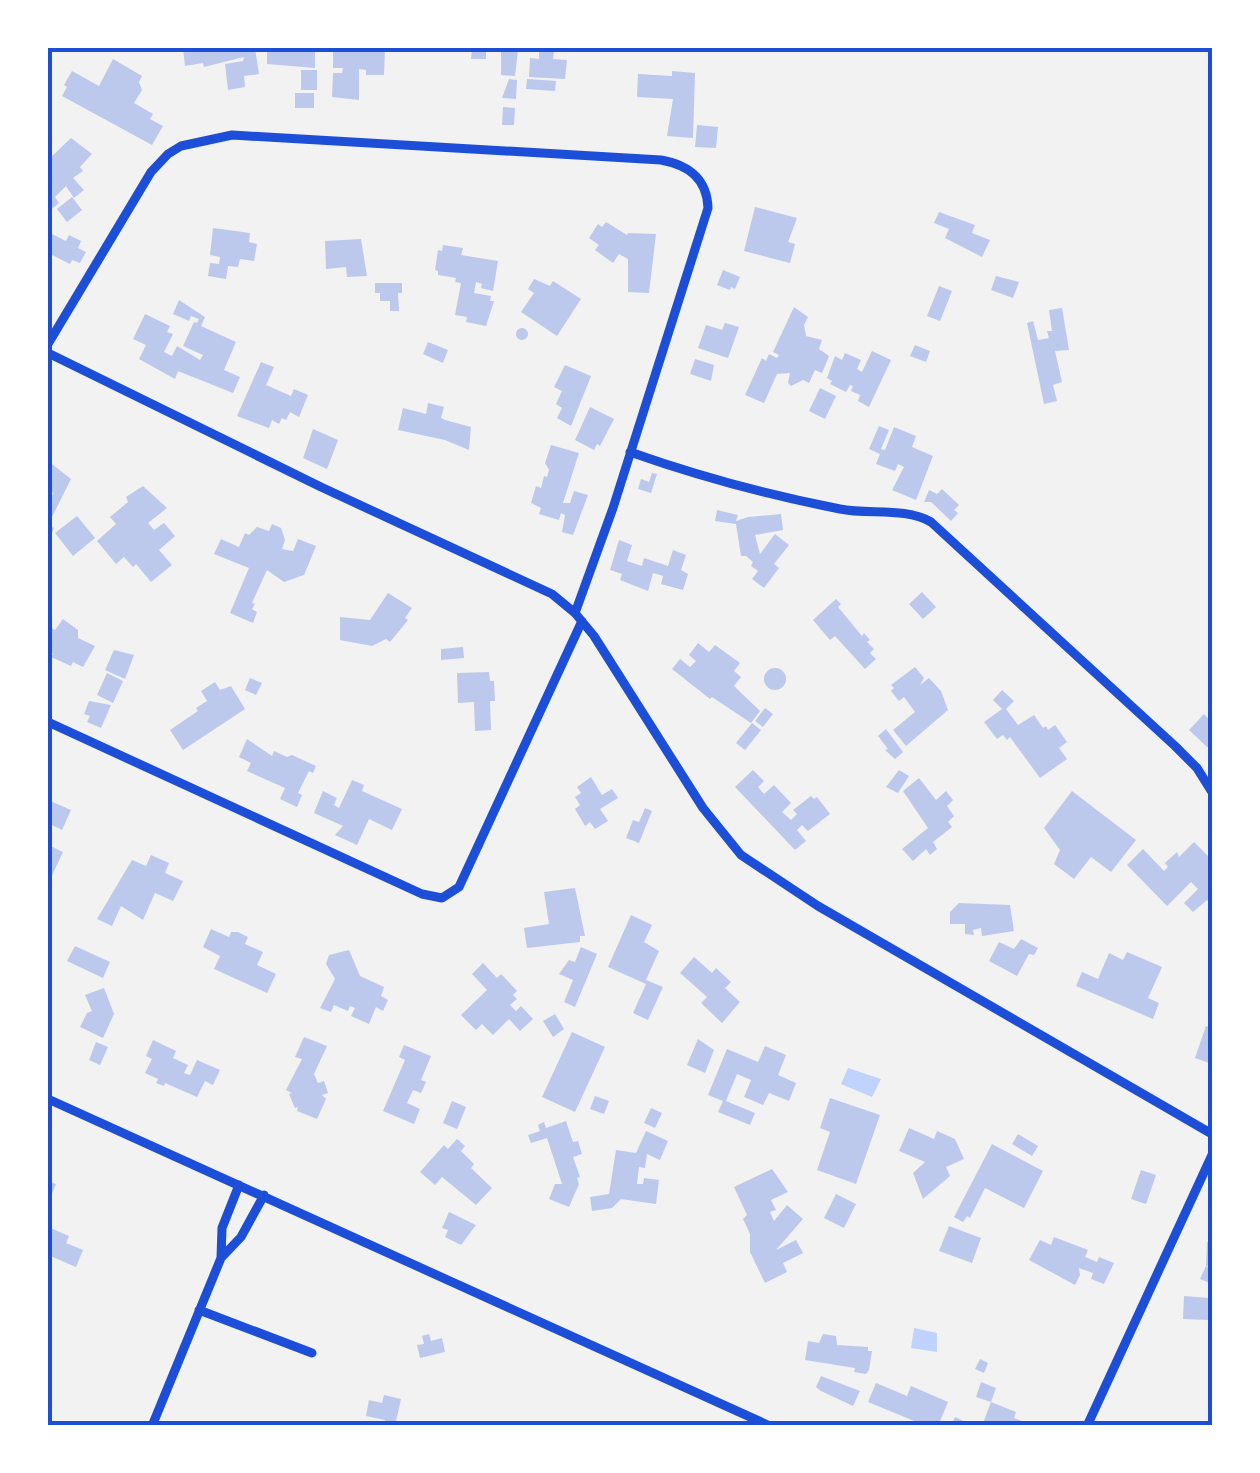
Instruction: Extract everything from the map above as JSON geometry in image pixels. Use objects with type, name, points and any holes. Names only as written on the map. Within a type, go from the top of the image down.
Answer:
[{"type":"street","points":[[48,344],[151,172],[168,154],[191,143],[232,135],[286,136],[661,160],[686,166],[706,190],[708,208],[579,617],[458,887],[442,898],[422,894],[48,722]]},
{"type":"street","points":[[48,353],[320,487],[552,594],[579,617],[713,824],[741,855],[818,906],[1212,1134]]},
{"type":"street","points":[[630,452],[744,488],[844,510],[908,514],[932,522],[1175,746],[1197,768],[1212,792]]},
{"type":"street","points":[[48,1100],[770,1426]]},
{"type":"street","points":[[1087,1426],[1212,1155]]},
{"type":"street","points":[[152,1426],[221,1258],[222,1228],[239,1185]]},
{"type":"street","points":[[221,1258],[241,1237],[264,1196]]},
{"type":"street","points":[[200,1310],[312,1354]]},
{"type":"water","points":[[848,1068],[881,1079],[872,1097],[841,1084]]},
{"type":"water","points":[[914,1328],[937,1333],[937,1352],[911,1348]]},
{"type":"building","points":[[183,48],[255,48],[259,74],[244,76],[245,87],[228,90],[225,64],[243,61],[244,57],[204,67],[203,63],[185,66]]},
{"type":"building","points":[[267,48],[315,48],[315,68],[267,64]]},
{"type":"building","points":[[333,48],[385,48],[384,75],[366,75],[366,70],[359,69],[359,100],[332,97],[333,73],[342,73],[343,68],[333,68]]},
{"type":"building","points":[[472,48],[486,48],[486,59],[471,59]]},
{"type":"building","points":[[501,49],[518,50],[515,76],[501,75]]},
{"type":"building","points":[[539,51],[554,52],[553,59],[567,60],[565,79],[529,77],[530,58],[539,59]]},
{"type":"building","points":[[113,59],[142,76],[142,90],[134,103],[153,114],[150,119],[163,126],[152,145],[62,96],[72,71],[99,86]]},
{"type":"building","points":[[301,70],[317,70],[317,90],[301,90]]},
{"type":"building","points":[[672,71],[695,73],[693,138],[667,136],[673,99],[637,97],[638,74],[672,76]]},
{"type":"building","points":[[509,79],[517,80],[516,99],[502,98]]},
{"type":"building","points":[[527,79],[556,81],[555,91],[526,89]]},
{"type":"building","points":[[295,93],[314,93],[314,108],[295,108]]},
{"type":"building","points":[[503,107],[515,108],[514,125],[502,125]]},
{"type":"building","points":[[697,125],[718,127],[716,148],[695,147]]},
{"type":"building","points":[[71,138],[92,154],[80,167],[83,171],[73,178],[84,190],[74,198],[66,186],[55,197],[59,203],[48,212],[48,160]]},
{"type":"building","points":[[72,197],[82,210],[67,222],[57,209]]},
{"type":"building","points":[[755,207],[797,218],[788,242],[795,244],[790,263],[744,251]]},
{"type":"building","points":[[939,212],[975,225],[972,233],[990,240],[982,257],[945,238],[949,229],[934,223]]},
{"type":"building","points":[[606,222],[627,235],[656,234],[649,293],[628,292],[628,259],[619,254],[613,263],[595,250],[599,245],[589,238],[598,224],[602,227]]},
{"type":"building","points":[[213,228],[250,233],[249,242],[257,244],[254,261],[240,259],[238,267],[228,266],[226,279],[208,276],[210,263],[219,264],[220,257],[210,255]]},
{"type":"building","points":[[48,232],[66,241],[69,235],[81,241],[78,248],[86,252],[80,263],[72,260],[70,264],[48,253]]},
{"type":"building","points":[[361,239],[367,276],[347,277],[346,267],[326,269],[325,241]]},
{"type":"building","points":[[443,245],[463,248],[461,255],[498,261],[493,291],[476,282],[474,293],[491,296],[490,301],[494,301],[486,326],[455,315],[461,283],[455,282],[456,278],[438,275],[435,270],[438,250],[442,251]]},
{"type":"building","points":[[723,270],[740,277],[735,289],[717,285]]},
{"type":"building","points":[[996,276],[1019,282],[1013,298],[991,290]]},
{"type":"building","points":[[534,279],[550,286],[553,281],[581,299],[557,336],[521,312],[534,293],[528,289]]},
{"type":"building","points":[[375,283],[402,283],[399,311],[390,311],[390,301],[380,301]]},
{"type":"building","points":[[939,286],[952,291],[940,321],[927,316]]},
{"type":"building","points":[[179,300],[205,317],[201,326],[236,342],[224,370],[240,377],[233,393],[178,371],[175,379],[139,359],[146,345],[133,339],[145,314],[170,326],[167,332],[173,334],[164,352],[172,356],[177,346],[200,360],[203,355],[183,346],[199,319],[191,316],[189,321],[173,314]]},
{"type":"building","points":[[794,307],[808,317],[804,325],[806,336],[822,340],[819,349],[829,356],[822,373],[815,370],[809,383],[803,380],[791,386],[790,373],[777,374],[764,403],[745,395],[762,358],[766,361],[769,354],[777,358],[779,355],[773,352]]},
{"type":"building","points":[[1062,308],[1069,350],[1055,351],[1062,382],[1053,385],[1057,401],[1044,404],[1027,323],[1033,321],[1038,340],[1049,338],[1049,310]]},
{"type":"building","points":[[725,323],[739,327],[728,358],[698,348],[706,325],[722,330]]},
{"type":"building","points":[[517,329],[527,329],[527,339],[517,339]]},
{"type":"building","points":[[428,342],[448,350],[443,363],[423,354]]},
{"type":"building","points":[[915,345],[930,351],[926,362],[910,356]]},
{"type":"building","points":[[872,351],[891,360],[869,407],[858,401],[860,395],[851,391],[853,386],[846,392],[830,384],[832,381],[827,378],[835,356],[842,360],[845,353],[861,360],[857,369],[862,372]]},
{"type":"building","points":[[695,359],[714,365],[711,381],[690,374]]},
{"type":"building","points":[[261,362],[274,367],[266,385],[291,396],[294,389],[308,395],[299,417],[290,412],[279,424],[272,420],[269,428],[237,416]]},
{"type":"building","points":[[565,365],[591,376],[571,426],[557,418],[562,408],[556,404],[562,391],[554,387]]},
{"type":"building","points":[[820,388],[836,396],[825,419],[809,411]]},
{"type":"building","points":[[428,403],[444,407],[441,418],[471,427],[469,450],[445,440],[398,430],[403,408],[426,414]]},
{"type":"building","points":[[590,407],[614,419],[594,450],[575,440]]},
{"type":"building","points":[[879,426],[889,430],[881,449],[885,450],[894,427],[916,436],[912,447],[933,456],[916,500],[892,490],[904,467],[898,464],[895,471],[876,464],[880,454],[869,449]]},
{"type":"building","points":[[313,429],[338,440],[327,469],[303,458]]},
{"type":"building","points":[[551,445],[579,453],[563,503],[570,503],[574,491],[588,495],[573,535],[562,532],[565,515],[561,513],[559,520],[539,514],[541,508],[531,503],[536,486],[541,488],[544,476],[547,477],[545,463]]},
{"type":"building","points":[[48,461],[71,479],[48,525],[53,493],[48,489]]},
{"type":"building","points":[[652,473],[657,474],[651,493],[638,489],[641,479],[649,482]]},
{"type":"building","points":[[143,486],[167,508],[148,523],[154,530],[164,523],[175,536],[159,550],[172,565],[151,582],[136,564],[133,567],[124,557],[116,564],[97,541],[116,524],[110,517],[128,502],[126,497]]},
{"type":"building","points":[[942,489],[959,505],[951,521],[931,502],[924,502],[929,490],[937,494]]},
{"type":"building","points":[[717,510],[738,515],[736,521],[781,514],[783,530],[755,535],[760,554],[775,534],[789,545],[774,564],[779,568],[764,588],[752,579],[758,571],[751,566],[753,562],[741,556],[736,524],[715,521]]},
{"type":"building","points":[[77,516],[95,538],[73,556],[55,533]]},
{"type":"building","points":[[272,524],[281,528],[285,540],[282,549],[293,551],[298,539],[316,546],[304,575],[284,582],[267,570],[252,603],[257,612],[253,623],[230,613],[249,568],[214,554],[221,539],[239,547],[245,533],[249,535],[257,527],[269,531]]},
{"type":"building","points":[[619,540],[632,545],[627,561],[642,566],[644,558],[668,566],[673,550],[686,555],[681,570],[688,574],[683,590],[661,584],[663,576],[653,573],[648,591],[620,580],[622,574],[610,570]]},
{"type":"building","points":[[922,592],[936,607],[923,619],[909,604]]},
{"type":"building","points":[[388,593],[412,608],[405,618],[408,620],[390,642],[386,639],[372,646],[340,640],[340,617],[370,620]]},
{"type":"building","points":[[836,599],[841,604],[838,607],[874,649],[870,653],[876,659],[865,669],[835,636],[830,640],[813,620]]},
{"type":"building","points":[[63,619],[78,630],[78,638],[95,646],[83,667],[51,657],[53,654],[48,651],[48,626],[55,630]]},
{"type":"building","points":[[698,643],[709,652],[715,645],[740,663],[734,671],[741,677],[734,686],[760,711],[751,723],[710,699],[672,669],[680,659],[690,667],[696,661],[689,655]]},
{"type":"building","points":[[463,647],[464,658],[441,660],[441,649]]},
{"type":"building","points":[[114,650],[134,655],[125,679],[105,670]]},
{"type":"building","points":[[915,667],[924,678],[920,685],[929,678],[941,691],[948,710],[906,746],[893,730],[915,712],[904,697],[899,701],[891,685]]},
{"type":"building","points":[[775,668],[783,671],[783,687],[775,690],[767,687],[764,679],[767,671]]},
{"type":"building","points":[[489,672],[490,681],[494,681],[495,701],[490,701],[491,730],[475,731],[474,702],[458,703],[457,673]]},
{"type":"building","points":[[107,673],[123,681],[113,703],[97,695]]},
{"type":"building","points":[[250,678],[262,683],[256,695],[245,690]]},
{"type":"building","points":[[215,682],[220,690],[231,686],[245,709],[183,750],[170,730],[198,711],[196,708],[207,701],[201,691]]},
{"type":"building","points":[[1002,690],[1014,701],[1006,709],[1018,725],[1034,715],[1043,728],[1048,730],[1055,725],[1067,742],[1059,748],[1067,759],[1040,778],[1010,737],[1007,740],[1003,735],[997,739],[984,722],[1002,709],[993,700]]},
{"type":"building","points":[[89,701],[111,705],[101,728],[87,722],[90,716],[84,714]]},
{"type":"building","points":[[765,708],[773,714],[763,727],[755,721]]},
{"type":"building","points":[[1204,714],[1212,723],[1212,747],[1189,730]]},
{"type":"building","points":[[752,723],[761,730],[745,750],[736,743]]},
{"type":"building","points":[[886,729],[903,752],[895,759],[878,736]]},
{"type":"building","points":[[247,739],[272,756],[274,751],[287,757],[292,755],[316,766],[313,773],[309,771],[298,793],[302,795],[297,807],[280,799],[285,788],[247,771],[251,763],[239,757]]},
{"type":"building","points":[[753,770],[764,781],[758,787],[764,794],[774,785],[791,803],[782,812],[791,820],[797,814],[793,810],[811,796],[817,797],[830,814],[808,831],[802,825],[797,830],[806,841],[795,850],[735,787]]},
{"type":"building","points":[[899,770],[909,776],[898,793],[886,787]]},
{"type":"building","points":[[591,777],[602,795],[612,789],[618,798],[600,809],[608,821],[595,829],[590,822],[585,826],[575,809],[580,805],[575,797],[581,793],[577,787]]},
{"type":"building","points":[[919,778],[936,800],[946,791],[953,800],[947,806],[954,816],[948,822],[952,827],[933,842],[937,849],[930,855],[926,849],[913,861],[902,849],[928,828],[903,791]]},
{"type":"building","points":[[352,780],[364,785],[362,791],[402,809],[392,830],[369,819],[357,845],[335,835],[343,826],[314,813],[323,791],[337,798],[334,805],[339,808]]},
{"type":"building","points":[[1072,791],[1136,840],[1111,872],[1091,857],[1074,879],[1054,864],[1060,850],[1044,828]]},
{"type":"building","points":[[48,800],[71,810],[62,830],[48,823]]},
{"type":"building","points":[[645,808],[652,811],[639,843],[626,838],[633,820],[639,822]]},
{"type":"building","points":[[1194,842],[1212,860],[1212,905],[1207,900],[1193,912],[1184,903],[1198,889],[1191,882],[1167,906],[1127,865],[1143,849],[1164,871],[1168,867],[1165,863],[1177,852],[1179,857]]},
{"type":"building","points":[[48,845],[63,852],[50,880],[48,879]]},
{"type":"building","points":[[151,855],[169,863],[165,873],[183,881],[173,901],[155,893],[143,920],[121,906],[112,926],[97,919],[132,860],[146,866]]},
{"type":"building","points":[[575,888],[585,936],[580,936],[580,942],[527,948],[524,928],[549,924],[544,892]]},
{"type":"building","points":[[959,903],[1010,905],[1014,931],[982,936],[981,928],[973,930],[974,935],[965,934],[965,924],[950,924],[950,912]]},
{"type":"building","points":[[631,915],[652,925],[644,942],[659,951],[646,980],[663,987],[648,1020],[633,1013],[646,984],[608,967]]},
{"type":"building","points":[[211,929],[229,937],[231,932],[238,932],[248,937],[245,944],[263,952],[257,965],[276,974],[267,993],[214,969],[220,956],[203,947]]},
{"type":"building","points":[[1021,939],[1038,948],[1034,955],[1029,954],[1017,976],[989,961],[999,942],[1014,949]]},
{"type":"building","points":[[75,946],[110,962],[103,978],[67,961]]},
{"type":"building","points":[[581,947],[597,954],[575,1007],[564,1002],[573,980],[559,974],[569,960],[575,962]]},
{"type":"building","points":[[349,950],[360,976],[384,987],[381,996],[388,1000],[383,1011],[376,1007],[369,1024],[351,1016],[355,1008],[350,1006],[348,1011],[334,1005],[331,1012],[320,1008],[335,979],[326,964],[329,955]]},
{"type":"building","points":[[1127,952],[1162,967],[1148,998],[1159,1003],[1153,1019],[1076,986],[1082,972],[1098,979],[1109,953],[1123,960]]},
{"type":"building","points":[[694,957],[712,973],[716,968],[731,982],[725,988],[740,1002],[722,1023],[701,1003],[707,997],[680,973]]},
{"type":"building","points":[[483,963],[517,991],[513,995],[517,999],[510,1005],[516,1011],[521,1006],[533,1019],[520,1031],[509,1019],[493,1035],[482,1024],[476,1030],[461,1015],[487,990],[472,974]]},
{"type":"building","points":[[104,988],[114,1014],[103,1038],[80,1027],[92,1011],[85,995]]},
{"type":"building","points":[[555,1014],[564,1029],[553,1037],[543,1021]]},
{"type":"building","points":[[1206,1026],[1212,1028],[1212,1064],[1195,1058]]},
{"type":"building","points":[[572,1032],[605,1047],[575,1112],[542,1097]]},
{"type":"building","points":[[304,1037],[327,1046],[314,1074],[318,1083],[324,1081],[328,1093],[322,1095],[326,1099],[317,1119],[297,1111],[289,1094],[292,1093],[286,1090],[302,1059],[295,1057]]},
{"type":"building","points":[[698,1039],[714,1050],[705,1073],[687,1065]]},
{"type":"building","points":[[153,1040],[176,1051],[173,1058],[188,1065],[184,1073],[190,1075],[197,1060],[220,1070],[213,1085],[205,1081],[197,1097],[156,1083],[158,1079],[145,1073],[152,1059],[146,1056]]},
{"type":"building","points":[[96,1042],[108,1047],[100,1065],[89,1060]]},
{"type":"building","points":[[404,1045],[431,1056],[421,1080],[426,1082],[421,1093],[413,1090],[407,1103],[420,1109],[414,1124],[383,1111],[405,1060],[399,1057]]},
{"type":"building","points":[[765,1046],[786,1055],[778,1075],[796,1083],[789,1101],[769,1093],[763,1105],[744,1097],[751,1080],[737,1074],[726,1101],[755,1113],[750,1125],[718,1112],[723,1101],[708,1095],[727,1049],[758,1062]]},
{"type":"building","points":[[595,1096],[609,1101],[604,1114],[590,1109]]},
{"type":"building","points":[[830,1098],[880,1115],[856,1184],[817,1170],[830,1132],[820,1128]]},
{"type":"building","points":[[452,1101],[466,1107],[457,1129],[443,1123]]},
{"type":"building","points":[[651,1108],[662,1113],[655,1128],[644,1123]]},
{"type":"building","points":[[566,1121],[582,1154],[573,1157],[580,1177],[569,1207],[549,1199],[555,1184],[562,1184],[547,1138],[531,1143],[528,1135],[540,1131],[538,1125],[544,1122],[546,1128]]},
{"type":"building","points":[[909,1128],[934,1139],[937,1131],[955,1139],[964,1159],[946,1167],[950,1176],[923,1199],[913,1173],[925,1162],[899,1151]]},
{"type":"building","points":[[646,1131],[668,1141],[660,1160],[647,1154],[645,1168],[639,1167],[637,1184],[643,1184],[644,1178],[659,1180],[656,1204],[621,1199],[612,1208],[592,1211],[590,1197],[609,1194],[616,1150],[636,1153]]},
{"type":"building","points":[[1018,1134],[1038,1146],[1032,1156],[1012,1144]]},
{"type":"building","points":[[457,1139],[465,1146],[461,1151],[474,1164],[471,1168],[492,1188],[476,1205],[442,1177],[435,1185],[420,1172],[444,1145],[448,1149]]},
{"type":"building","points":[[992,1144],[1043,1171],[1024,1208],[985,1188],[970,1218],[967,1216],[963,1222],[954,1217]]},
{"type":"building","points":[[772,1169],[788,1192],[771,1200],[776,1210],[770,1212],[774,1221],[787,1205],[803,1219],[776,1250],[796,1240],[803,1253],[783,1263],[787,1272],[765,1283],[750,1252],[750,1234],[743,1219],[747,1215],[734,1187]]},
{"type":"building","points":[[1141,1170],[1156,1175],[1146,1204],[1131,1199]]},
{"type":"building","points":[[48,1181],[56,1184],[50,1198],[48,1197]]},
{"type":"building","points":[[836,1194],[856,1204],[844,1228],[824,1218]]},
{"type":"building","points":[[449,1212],[476,1225],[461,1245],[445,1237],[448,1230],[442,1228]]},
{"type":"building","points":[[949,1226],[981,1238],[972,1263],[939,1251]]},
{"type":"building","points":[[48,1227],[69,1236],[66,1243],[83,1250],[76,1267],[48,1255]]},
{"type":"building","points":[[1054,1237],[1088,1250],[1085,1257],[1114,1263],[1104,1284],[1091,1279],[1093,1273],[1079,1268],[1075,1285],[1029,1260],[1040,1240],[1051,1245]]},
{"type":"building","points":[[1207,1242],[1212,1243],[1212,1266],[1206,1266]]},
{"type":"building","points":[[1206,1266],[1212,1269],[1212,1284],[1200,1279]]},
{"type":"building","points":[[1184,1296],[1209,1298],[1208,1320],[1183,1319]]},
{"type":"building","points":[[429,1334],[431,1341],[442,1338],[445,1352],[420,1358],[417,1345],[424,1344],[422,1336]]},
{"type":"building","points":[[823,1334],[836,1336],[837,1345],[868,1347],[872,1351],[866,1374],[854,1372],[855,1368],[805,1360],[808,1341],[819,1343]]},
{"type":"building","points":[[980,1359],[988,1363],[984,1373],[975,1369]]},
{"type":"building","points":[[821,1376],[860,1391],[853,1406],[816,1387]]},
{"type":"building","points":[[981,1382],[996,1388],[991,1402],[976,1397]]},
{"type":"building","points":[[876,1383],[907,1396],[911,1386],[948,1402],[938,1426],[918,1426],[919,1423],[868,1402]]},
{"type":"building","points":[[384,1395],[401,1399],[395,1426],[384,1426],[385,1420],[366,1416],[369,1400],[382,1403]]},
{"type":"building","points":[[991,1402],[1016,1412],[1014,1418],[1034,1426],[982,1426]]},
{"type":"building","points":[[955,1417],[968,1423],[967,1426],[951,1426]]}]
